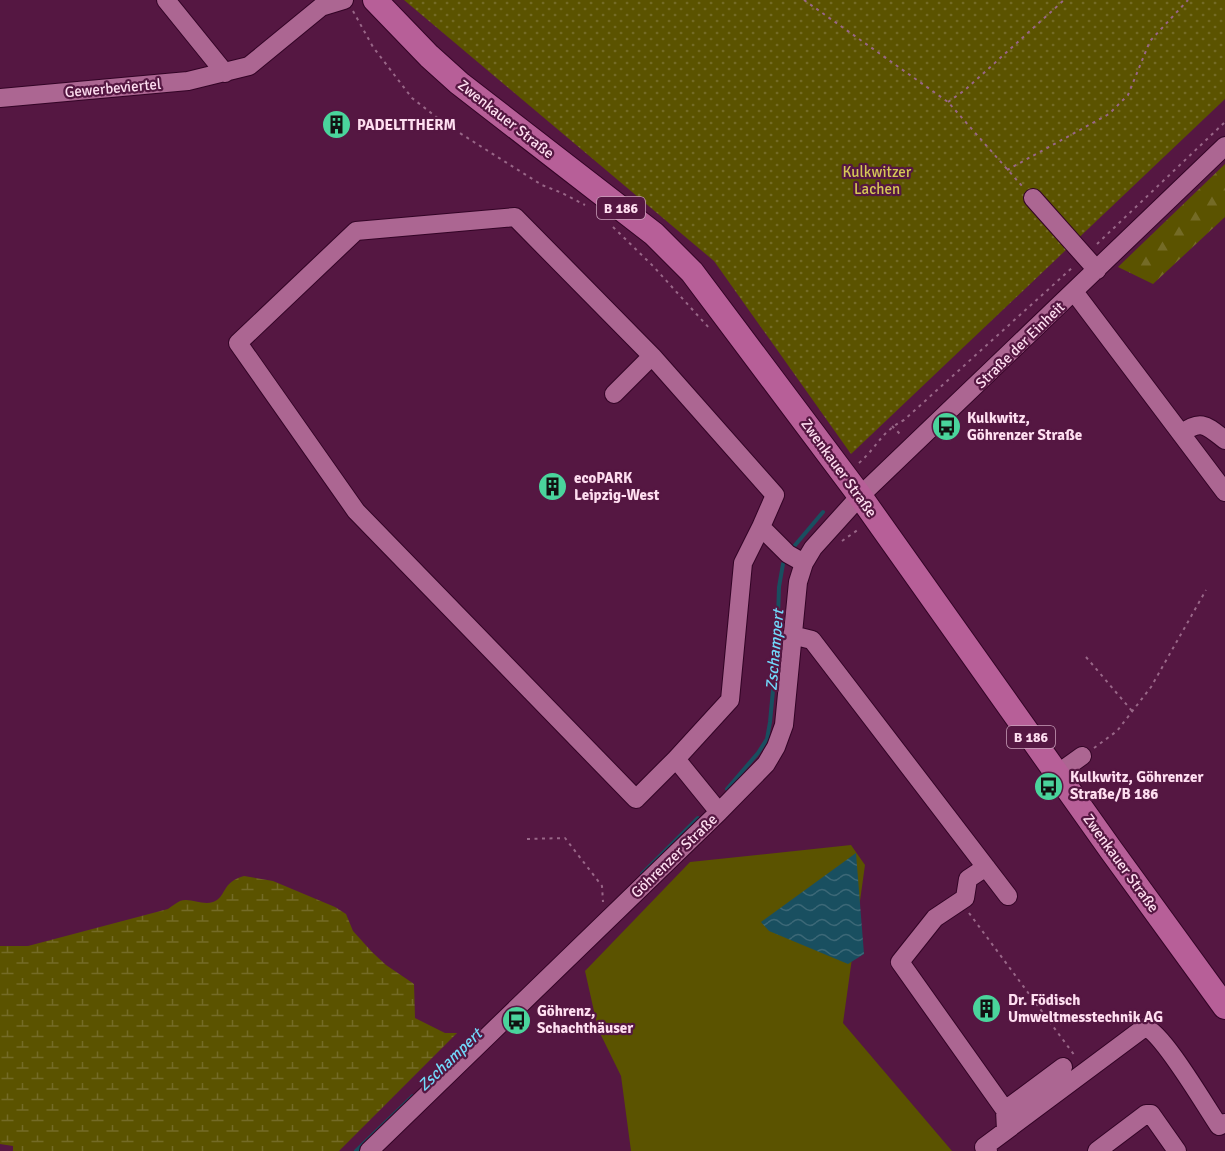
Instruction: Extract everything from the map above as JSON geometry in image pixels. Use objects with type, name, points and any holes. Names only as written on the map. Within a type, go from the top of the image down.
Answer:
[{"type":"main road","name":"Zwenkauer Straße","points":[[375,0],[429,56],[459,83],[654,234],[692,272],[860,496],[1225,1007]]},
{"type":"street","points":[[166,0],[225,73]]},
{"type":"street","name":"Gewerbeviertel","points":[[0,98],[188,81],[225,73],[249,66],[322,3],[348,4]]},
{"type":"street","name":"Straße der Einheit","points":[[860,496],[1075,293],[1225,146]]},
{"type":"street","points":[[1033,198],[1097,270]]},
{"type":"street","points":[[515,218],[652,356],[776,495],[761,527],[743,563],[730,700],[636,799],[356,511],[238,343],[357,231],[515,218]]},
{"type":"street","name":"Straße der Einheit","points":[[1075,293],[1225,492]]},
{"type":"street","points":[[614,394],[652,356]]},
{"type":"street","points":[[1181,434],[1195,424],[1199,424],[1225,440]]},
{"type":"street","name":"Göhrenzer Straße","points":[[369,1151],[766,764],[777,747],[784,725],[798,582],[804,563],[813,548],[860,496]]},
{"type":"street","points":[[761,527],[788,554],[804,563]]},
{"type":"street","points":[[792,635],[812,640],[1008,896]]},
{"type":"street","points":[[1057,774],[1082,756]]},
{"type":"street","points":[[676,759],[719,812]]},
{"type":"street","points":[[986,867],[968,879],[965,898],[935,918],[900,962],[1005,1110],[1006,1130]]},
{"type":"street","points":[[988,1151],[984,1147],[1146,1027],[1152,1029],[1219,1126],[1225,1123]]},
{"type":"street","points":[[1005,1110],[1063,1067]]},
{"type":"street","points":[[1097,1151],[1146,1114],[1151,1114],[1176,1151]]},
{"type":"path","points":[[804,0],[948,102],[1033,198]]},
{"type":"path","points":[[948,102],[965,90],[1064,0]]},
{"type":"path","points":[[1007,170],[1109,114],[1128,95],[1150,40],[1188,0]]},
{"type":"path","points":[[348,4],[373,47],[412,98],[444,123],[542,185],[585,205]]},
{"type":"path","points":[[859,464],[873,450],[881,436],[892,426],[904,420],[1084,256],[1225,122]]},
{"type":"path","points":[[610,225],[653,266],[716,337]]},
{"type":"path","points":[[1082,756],[1117,731],[1150,687],[1206,590]]},
{"type":"path","points":[[1086,657],[1132,711]]},
{"type":"path","points":[[527,839],[565,838],[602,886],[603,906],[609,918]]},
{"type":"path","points":[[960,901],[1086,1071]]},
{"type":"green space","name":"Kulkwitzer Lachen","points":[[404,0],[1225,0],[1225,99],[851,454],[714,261]]},
{"type":"green space","points":[[1225,164],[1225,217],[1153,284],[1118,267]]},
{"type":"green space","points":[[851,845],[865,865],[843,1023],[952,1151],[631,1151],[621,1076],[598,1029],[585,971],[690,862]]},
{"type":"green space","points":[[244,876],[273,881],[335,907],[346,914],[353,931],[372,952],[386,965],[414,984],[415,1018],[445,1033],[457,1033],[339,1151],[13,1151],[13,1146],[0,1144],[0,946],[28,946],[168,909],[184,900],[213,902],[221,897],[231,882]]},
{"type":"water","points":[[856,853],[864,954],[848,964],[769,931],[761,922]]},
{"type":"waterway","name":"Zschampert","points":[[791,550],[823,512]]},
{"type":"waterway","name":"Zschampert","points":[[727,789],[767,739],[777,648],[779,587],[786,559]]},
{"type":"waterway","name":"Zschampert","points":[[642,874],[698,818]]},
{"type":"waterway","name":"Zschampert","points":[[356,1151],[413,1096]]},
{"type":"place","name":"PADELTTHERM","points":[[336,125]]},
{"type":"place","name":"Kulkwitz, Göhrenzer Straße","points":[[946,427]]},
{"type":"place","name":"ecoPARK Leipzig-West","points":[[553,487]]},
{"type":"place","name":"Kulkwitz, Göhrenzer Straße/B 186","points":[[1049,786]]},
{"type":"place","name":"Dr. Födisch Umweltmesstechnik AG","points":[[987,1009]]},
{"type":"place","name":"Göhrenz, Schachthäuser","points":[[516,1020]]}]
